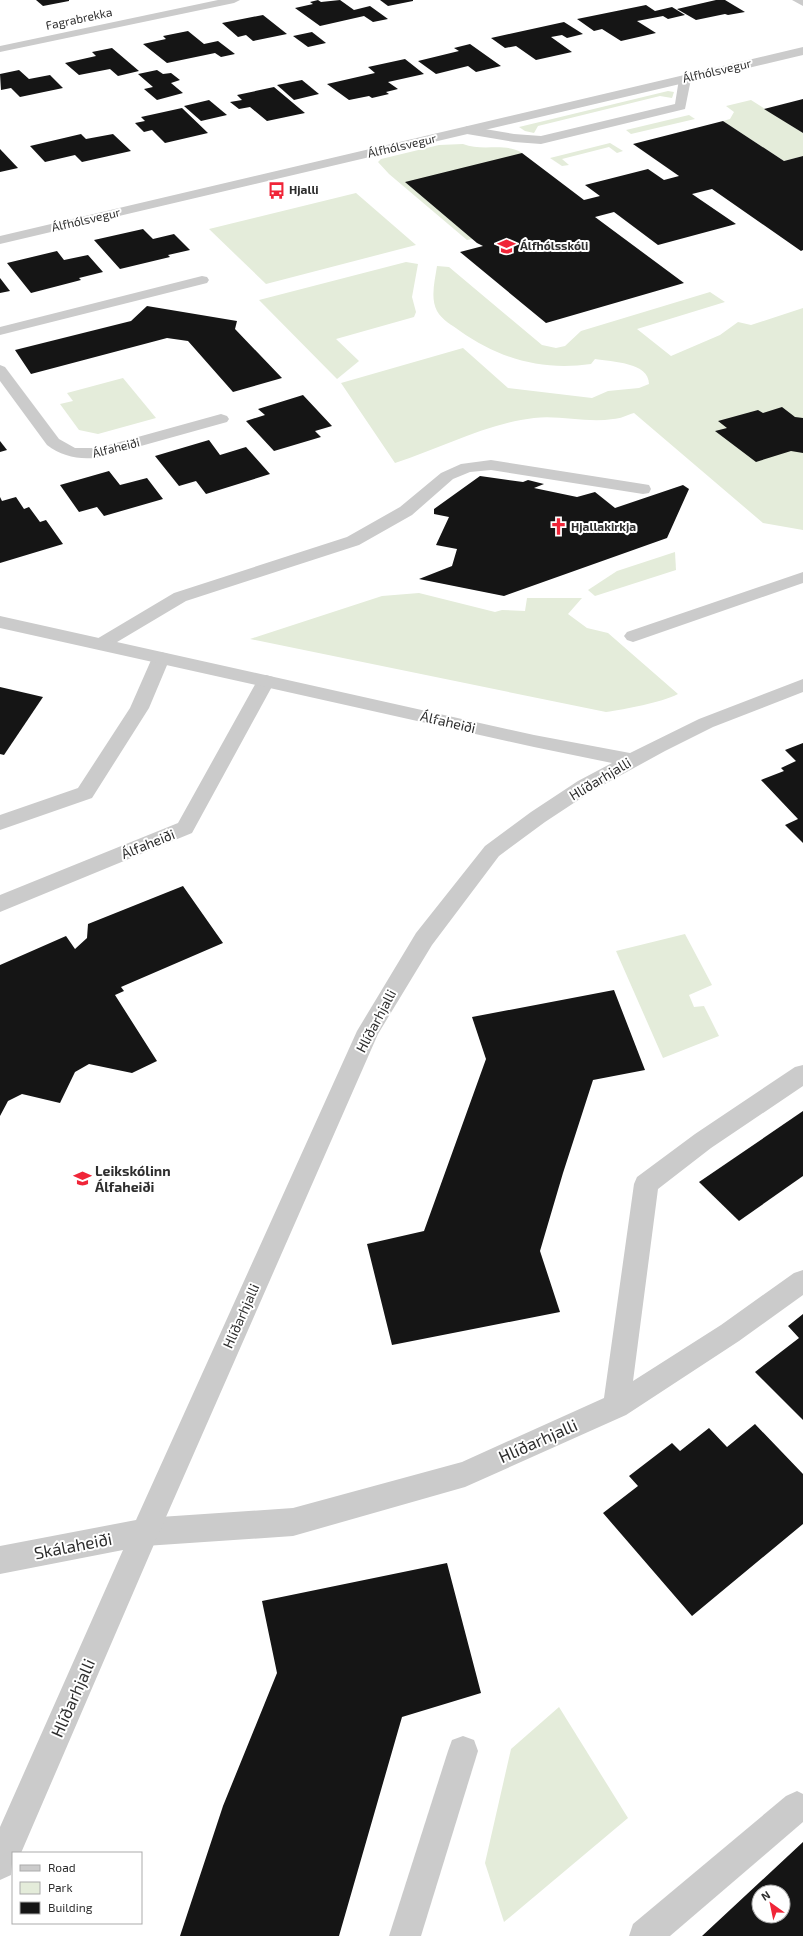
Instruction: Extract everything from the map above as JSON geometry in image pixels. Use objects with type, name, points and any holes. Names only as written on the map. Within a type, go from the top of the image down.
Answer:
[{"type":"street","name":"Fagrabrekka","points":[[0,49],[234,0]]},
{"type":"street","points":[[798,0],[803,3]]},
{"type":"street","name":"Álfhólsvegur","points":[[0,240],[803,51]]},
{"type":"street","points":[[467,130],[514,138],[541,140],[681,106],[685,79]]},
{"type":"street","points":[[0,331],[202,280]]},
{"type":"street","name":"Álfaheiði","points":[[0,370],[53,442],[60,448],[72,453],[86,455],[99,454],[221,419]]},
{"type":"street","points":[[101,644],[180,597],[353,541],[406,511],[447,476],[467,467],[491,465],[643,489]]},
{"type":"street","points":[[634,636],[803,577]]},
{"type":"street","name":"Álfaheiði","points":[[0,622],[534,741],[631,760]]},
{"type":"street","points":[[0,823],[85,793],[139,708],[161,658]]},
{"type":"street","name":"Álfaheiði","points":[[0,904],[186,828],[266,681]]},
{"type":"street","name":"Hlíðarhjalli","points":[[0,1864],[145,1532],[368,1030],[424,939],[492,851],[538,817],[585,786],[631,760],[706,723],[803,685]]},
{"type":"street","points":[[616,1406],[646,1184],[703,1141],[803,1074]]},
{"type":"street","name":"Hlíðarhjalli","points":[[145,1532],[293,1522],[465,1474],[616,1406],[730,1333],[803,1281]]},
{"type":"street","name":"Skálaheiði","points":[[0,1560],[145,1532]]},
{"type":"street","points":[[405,1936],[463,1751]]},
{"type":"street","points":[[645,1936],[797,1807]]},
{"type":"green space","points":[[668,91],[674,92],[672,98],[660,96],[538,126],[534,133],[525,131],[519,127]]},
{"type":"green space","points":[[751,100],[803,133],[803,156],[784,161],[723,121],[730,119],[734,112],[726,106]]},
{"type":"green space","points":[[689,115],[695,119],[631,134],[626,130]]},
{"type":"green space","points":[[610,143],[623,151],[617,153],[609,147],[562,159],[569,165],[562,166],[550,158]]},
{"type":"green space","points":[[463,144],[478,147],[509,148],[522,153],[473,239],[467,240],[389,174],[378,162],[381,159],[439,145]]},
{"type":"green space","points":[[356,193],[416,245],[266,284],[209,229]]},
{"type":"green space","points":[[406,262],[418,264],[412,297],[416,312],[414,317],[336,339],[359,361],[337,379],[259,300]]},
{"type":"green space","points":[[437,266],[449,267],[542,345],[556,348],[565,346],[581,331],[710,292],[725,302],[637,329],[671,356],[720,335],[738,322],[751,325],[803,308],[803,530],[763,523],[634,413],[618,418],[603,420],[544,417],[516,421],[498,425],[395,463],[341,383],[463,348],[508,388],[592,398],[608,391],[639,388],[649,384],[643,371],[620,362],[595,359],[591,364],[573,366],[539,364],[506,356],[475,341],[447,322],[437,311],[433,295]]},
{"type":"green space","points":[[123,378],[156,418],[98,434],[79,430],[60,404],[73,401],[67,393]]},
{"type":"green space","points":[[675,552],[676,570],[595,596],[588,590],[617,571]]},
{"type":"green space","points":[[419,593],[495,612],[502,610],[525,611],[527,598],[582,598],[568,614],[587,628],[608,633],[678,694],[653,703],[606,712],[250,639],[382,596]]},
{"type":"green space","points":[[685,934],[712,985],[689,995],[694,1007],[704,1006],[719,1036],[663,1058],[616,951]]},
{"type":"green space","points":[[559,1707],[628,1818],[504,1922],[485,1863],[511,1749]]},
{"type":"building","points":[[36,0],[69,0],[69,1],[43,6]]},
{"type":"building","points":[[318,0],[321,2],[340,0],[354,10],[370,6],[388,19],[373,22],[364,16],[320,26],[295,8],[313,4],[310,2]]},
{"type":"building","points":[[380,0],[413,0],[413,1],[388,6]]},
{"type":"building","points":[[716,0],[725,0],[745,12],[728,15],[725,14],[696,20],[677,9]]},
{"type":"building","points":[[646,5],[655,11],[672,7],[685,15],[668,19],[663,16],[637,21],[656,33],[621,41],[602,29],[594,31],[577,19]]},
{"type":"building","points":[[263,15],[287,34],[253,41],[246,35],[238,37],[222,23]]},
{"type":"building","points":[[564,22],[583,34],[567,38],[562,35],[551,37],[572,52],[536,60],[516,46],[505,48],[491,38]]},
{"type":"building","points":[[188,31],[204,44],[218,41],[235,54],[221,57],[215,53],[167,63],[143,44],[166,39],[163,36]]},
{"type":"building","points":[[312,32],[326,43],[308,47],[293,36]]},
{"type":"building","points":[[470,44],[501,66],[476,72],[468,66],[436,74],[418,61],[459,51],[454,48]]},
{"type":"building","points":[[112,48],[139,71],[118,76],[110,69],[79,75],[65,63],[96,56],[92,52]]},
{"type":"building","points":[[405,59],[424,74],[388,82],[398,89],[386,92],[389,94],[372,98],[369,96],[349,100],[327,84],[375,73],[368,67]]},
{"type":"building","points":[[19,70],[29,79],[50,75],[63,88],[20,97],[11,88],[1,90],[0,74]]},
{"type":"building","points":[[157,70],[163,74],[171,73],[180,80],[171,83],[183,93],[157,100],[144,89],[153,87],[138,74]]},
{"type":"building","points":[[302,80],[319,94],[294,100],[277,85]]},
{"type":"building","points":[[274,87],[305,113],[267,121],[250,107],[239,109],[230,102],[242,100],[237,95]]},
{"type":"building","points":[[803,99],[803,133],[764,109]]},
{"type":"building","points":[[209,100],[227,115],[201,121],[184,106]]},
{"type":"building","points":[[182,108],[208,133],[165,143],[152,130],[144,132],[135,123],[145,121],[141,117]]},
{"type":"building","points":[[723,121],[784,161],[803,156],[803,250],[801,251],[712,189],[692,194],[736,224],[658,245],[614,212],[595,217],[684,283],[546,323],[460,252],[483,246],[477,243],[405,182],[522,153],[584,200],[600,196],[585,185],[648,169],[664,180],[679,176],[633,144]]},
{"type":"building","points":[[81,134],[86,139],[113,134],[131,151],[82,162],[75,155],[45,162],[30,146]]},
{"type":"building","points":[[0,149],[18,168],[0,172]]},
{"type":"building","points":[[143,229],[153,239],[174,234],[190,250],[168,255],[170,257],[120,269],[94,240]]},
{"type":"building","points":[[57,251],[64,260],[88,255],[103,272],[79,278],[81,280],[31,293],[7,263]]},
{"type":"building","points":[[0,278],[10,291],[0,293]]},
{"type":"building","points":[[147,306],[237,321],[235,329],[282,378],[233,392],[188,341],[167,338],[31,374],[15,350],[131,321]]},
{"type":"building","points":[[303,395],[332,426],[315,431],[321,437],[274,451],[246,421],[265,415],[258,409]]},
{"type":"building","points":[[782,407],[795,417],[803,418],[803,453],[791,451],[756,462],[715,431],[727,428],[718,421],[758,410],[763,413]]},
{"type":"building","points":[[209,440],[220,455],[246,447],[270,474],[206,494],[196,481],[179,486],[155,456]]},
{"type":"building","points":[[0,441],[7,450],[0,452]]},
{"type":"building","points":[[109,471],[120,485],[147,478],[163,499],[104,516],[97,507],[79,512],[60,485]]},
{"type":"building","name":"Hjallakirkja","points":[[480,476],[523,482],[528,480],[544,484],[534,488],[577,497],[595,492],[615,508],[683,485],[689,489],[667,538],[504,596],[419,579],[452,566],[457,549],[436,545],[449,517],[434,514],[434,509]]},
{"type":"building","points":[[0,497],[2,501],[16,497],[24,509],[29,507],[40,522],[46,520],[63,544],[0,563]]},
{"type":"building","points":[[0,687],[43,697],[4,755],[0,754]]},
{"type":"building","points":[[803,743],[803,843],[785,825],[798,819],[761,780],[784,771],[781,768],[796,761],[785,750]]},
{"type":"building","points":[[183,886],[223,943],[121,987],[124,991],[115,995],[157,1061],[132,1073],[89,1064],[75,1072],[60,1103],[22,1094],[8,1101],[0,1116],[0,965],[66,936],[75,949],[87,938],[88,924]]},
{"type":"building","points":[[614,990],[645,1070],[593,1080],[540,1251],[560,1312],[392,1345],[367,1244],[424,1231],[486,1059],[472,1017]]},
{"type":"building","points":[[803,1111],[803,1176],[739,1221],[699,1182]]},
{"type":"building","points":[[803,1314],[803,1420],[755,1372],[799,1338],[788,1326]]},
{"type":"building","points":[[755,1424],[803,1474],[803,1524],[692,1616],[603,1513],[638,1486],[629,1476],[672,1443],[680,1451],[709,1428],[727,1447]]},
{"type":"building","points":[[447,1563],[481,1693],[402,1717],[339,1936],[180,1936],[223,1806],[277,1673],[262,1601]]},
{"type":"building","points":[[803,1842],[803,1936],[702,1936],[751,1890],[751,1924],[791,1924],[791,1884],[758,1884]]},
{"type":"place","name":"Hjalli","points":[[276,190]]},
{"type":"place","name":"Álfhólsskóli","points":[[507,246]]},
{"type":"place","name":"Hjallakirkja","points":[[558,527]]},
{"type":"place","name":"Leikskólinn Álfaheiði","points":[[82,1179]]}]
